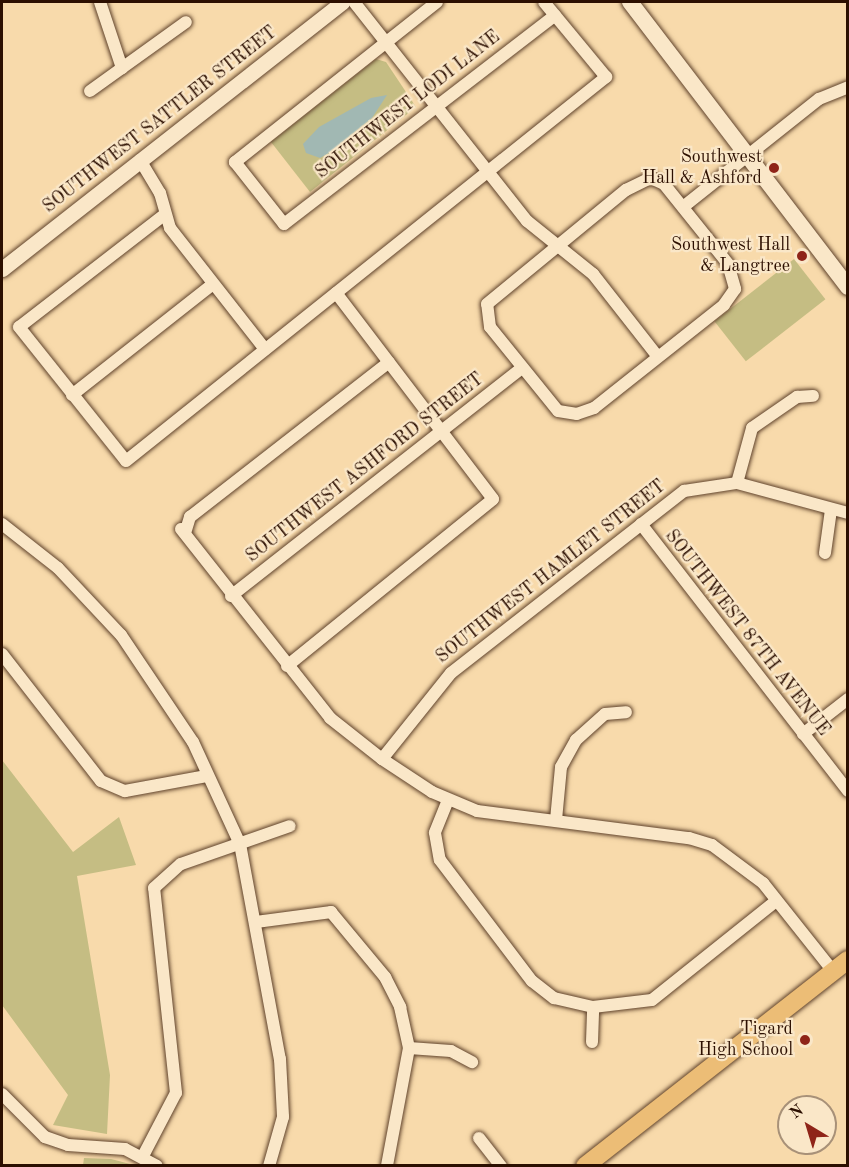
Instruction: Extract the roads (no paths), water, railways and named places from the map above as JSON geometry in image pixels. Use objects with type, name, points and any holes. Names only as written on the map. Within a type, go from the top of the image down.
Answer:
[{"type":"main road","points":[[630,2],[848,287]]},
{"type":"main road","points":[[585,1166],[840,966]]},
{"type":"street","points":[[100,2],[122,68]]},
{"type":"street","name":"SOUTHWEST SATTLER STREET","points":[[2,269],[342,2]]},
{"type":"street","points":[[354,2],[527,221],[593,274],[658,357]]},
{"type":"street","points":[[386,40],[437,2]]},
{"type":"street","points":[[164,215],[19,327],[126,461],[606,77],[544,2]]},
{"type":"street","name":"SOUTHWEST LODI LANE","points":[[386,40],[235,162],[284,224],[555,15]]},
{"type":"street","points":[[90,91],[186,22]]},
{"type":"street","points":[[683,207],[819,99],[848,87]]},
{"type":"street","points":[[140,160],[160,193],[164,215],[213,284],[265,349]]},
{"type":"street","points":[[643,180],[658,180],[683,207],[733,271],[735,286],[724,305],[594,408],[577,414],[558,411],[487,321],[487,304],[556,245],[643,180]]},
{"type":"street","points":[[72,395],[213,284]]},
{"type":"street","points":[[287,666],[493,499],[336,293]]},
{"type":"street","points":[[389,362],[190,518],[183,529],[231,596],[339,727],[382,759],[448,800],[477,811],[556,820],[712,845],[754,875],[776,901],[840,966]]},
{"type":"street","name":"SOUTHWEST ASHFORD STREET","points":[[231,596],[522,368]]},
{"type":"street","points":[[737,483],[753,428],[796,397],[813,396]]},
{"type":"street","name":"SOUTHWEST HAMLET STREET","points":[[382,759],[451,673],[684,491],[737,483],[848,513]]},
{"type":"street","points":[[825,553],[831,510]]},
{"type":"street","points":[[2,524],[94,602],[172,708],[240,844],[256,922],[281,1082],[283,1117],[269,1166]]},
{"type":"street","name":"SOUTHWEST 87TH AVENUE","points":[[641,524],[848,791]]},
{"type":"street","points":[[2,654],[107,785],[125,791],[207,776]]},
{"type":"street","points":[[803,734],[848,699]]},
{"type":"street","points":[[556,820],[561,767],[576,740],[605,714],[626,712]]},
{"type":"street","points":[[448,800],[435,833],[440,860],[542,991],[592,1007],[652,1000],[776,901]]},
{"type":"street","points":[[143,1156],[176,1093],[154,888],[181,864],[290,826]]},
{"type":"street","points":[[256,922],[331,912],[385,977],[400,1007],[409,1048],[387,1166]]},
{"type":"street","points":[[592,1007],[592,1042]]},
{"type":"street","points":[[409,1048],[451,1051],[472,1062]]},
{"type":"street","points":[[3,1100],[29,1126],[55,1141],[143,1156],[157,1166]]},
{"type":"street","points":[[479,1138],[501,1166]]},
{"type":"water","points":[[387,95],[372,118],[329,153],[320,158],[306,153],[303,144],[319,127],[371,98]]},
{"type":"place","name":"Southwest Hall & Ashford","points":[[774,168]]},
{"type":"place","name":"Southwest Hall & Langtree","points":[[802,256]]},
{"type":"place","name":"Tigard High School","points":[[805,1040]]}]
